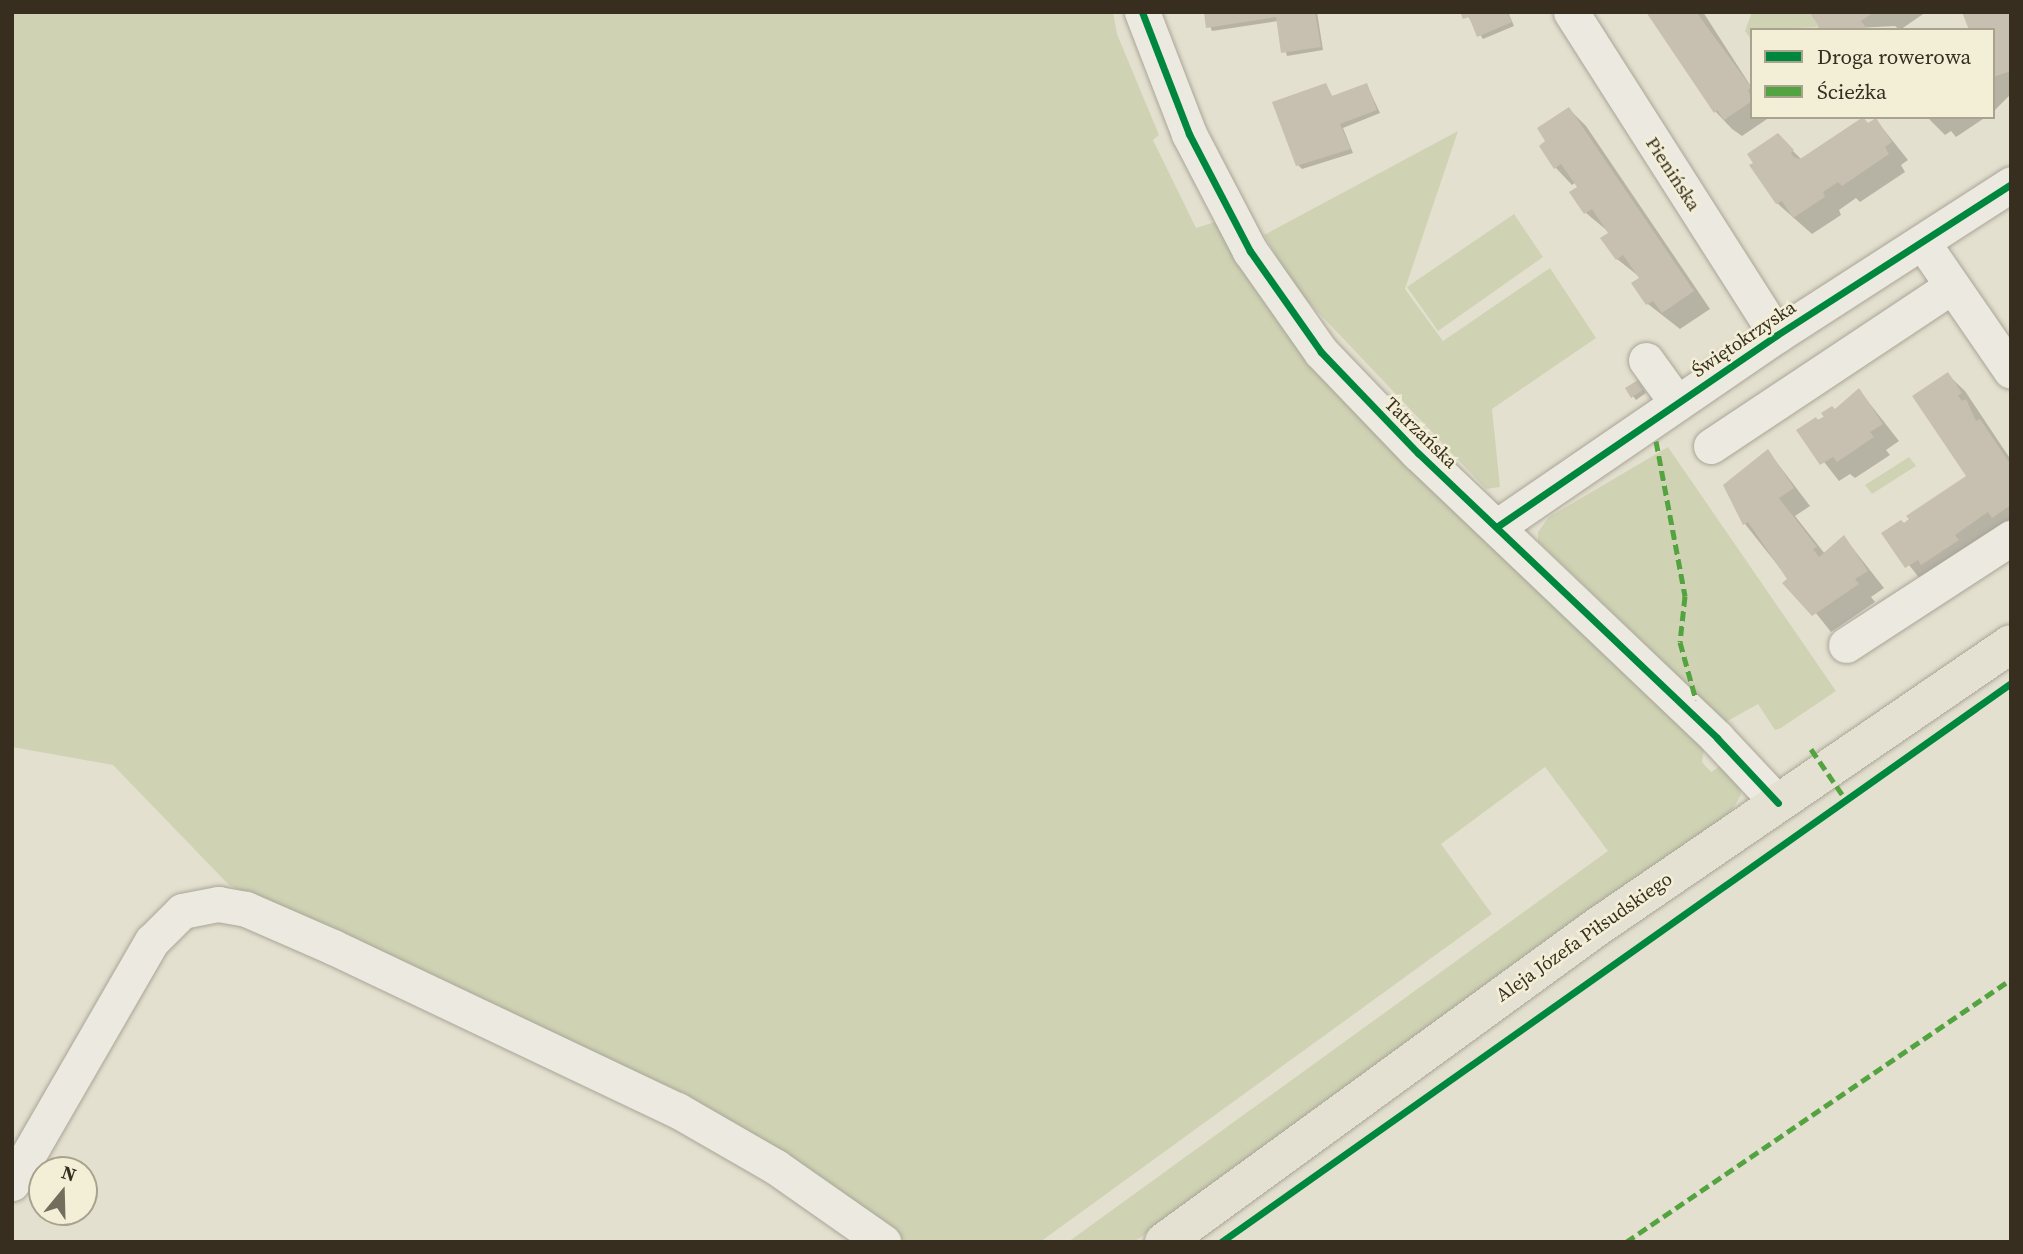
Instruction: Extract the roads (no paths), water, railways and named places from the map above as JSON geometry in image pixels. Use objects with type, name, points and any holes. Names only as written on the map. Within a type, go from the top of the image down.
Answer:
[{"type":"main road","name":"Aleja Józefa Piłsudskiego","points":[[1164,1242],[1503,994],[2011,644]]},
{"type":"street","name":"Tatrzańska","points":[[1142,12],[1189,134],[1250,251],[1283,303],[1369,404],[1498,526],[1778,803]]},
{"type":"street","name":"Pienińska","points":[[1571,12],[1777,335]]},
{"type":"street","name":"Świętokrzyska","points":[[1498,526],[1777,335],[1923,243],[2006,197]]},
{"type":"street","points":[[1923,243],[2011,371]]},
{"type":"street","points":[[1711,446],[1952,286]]},
{"type":"street","points":[[1646,360],[1677,403]]},
{"type":"street","points":[[1846,645],[2011,538]]},
{"type":"street","points":[[12,1183],[152,941],[183,911],[218,904],[246,909],[333,947],[677,1110],[776,1167],[883,1242]]}]
